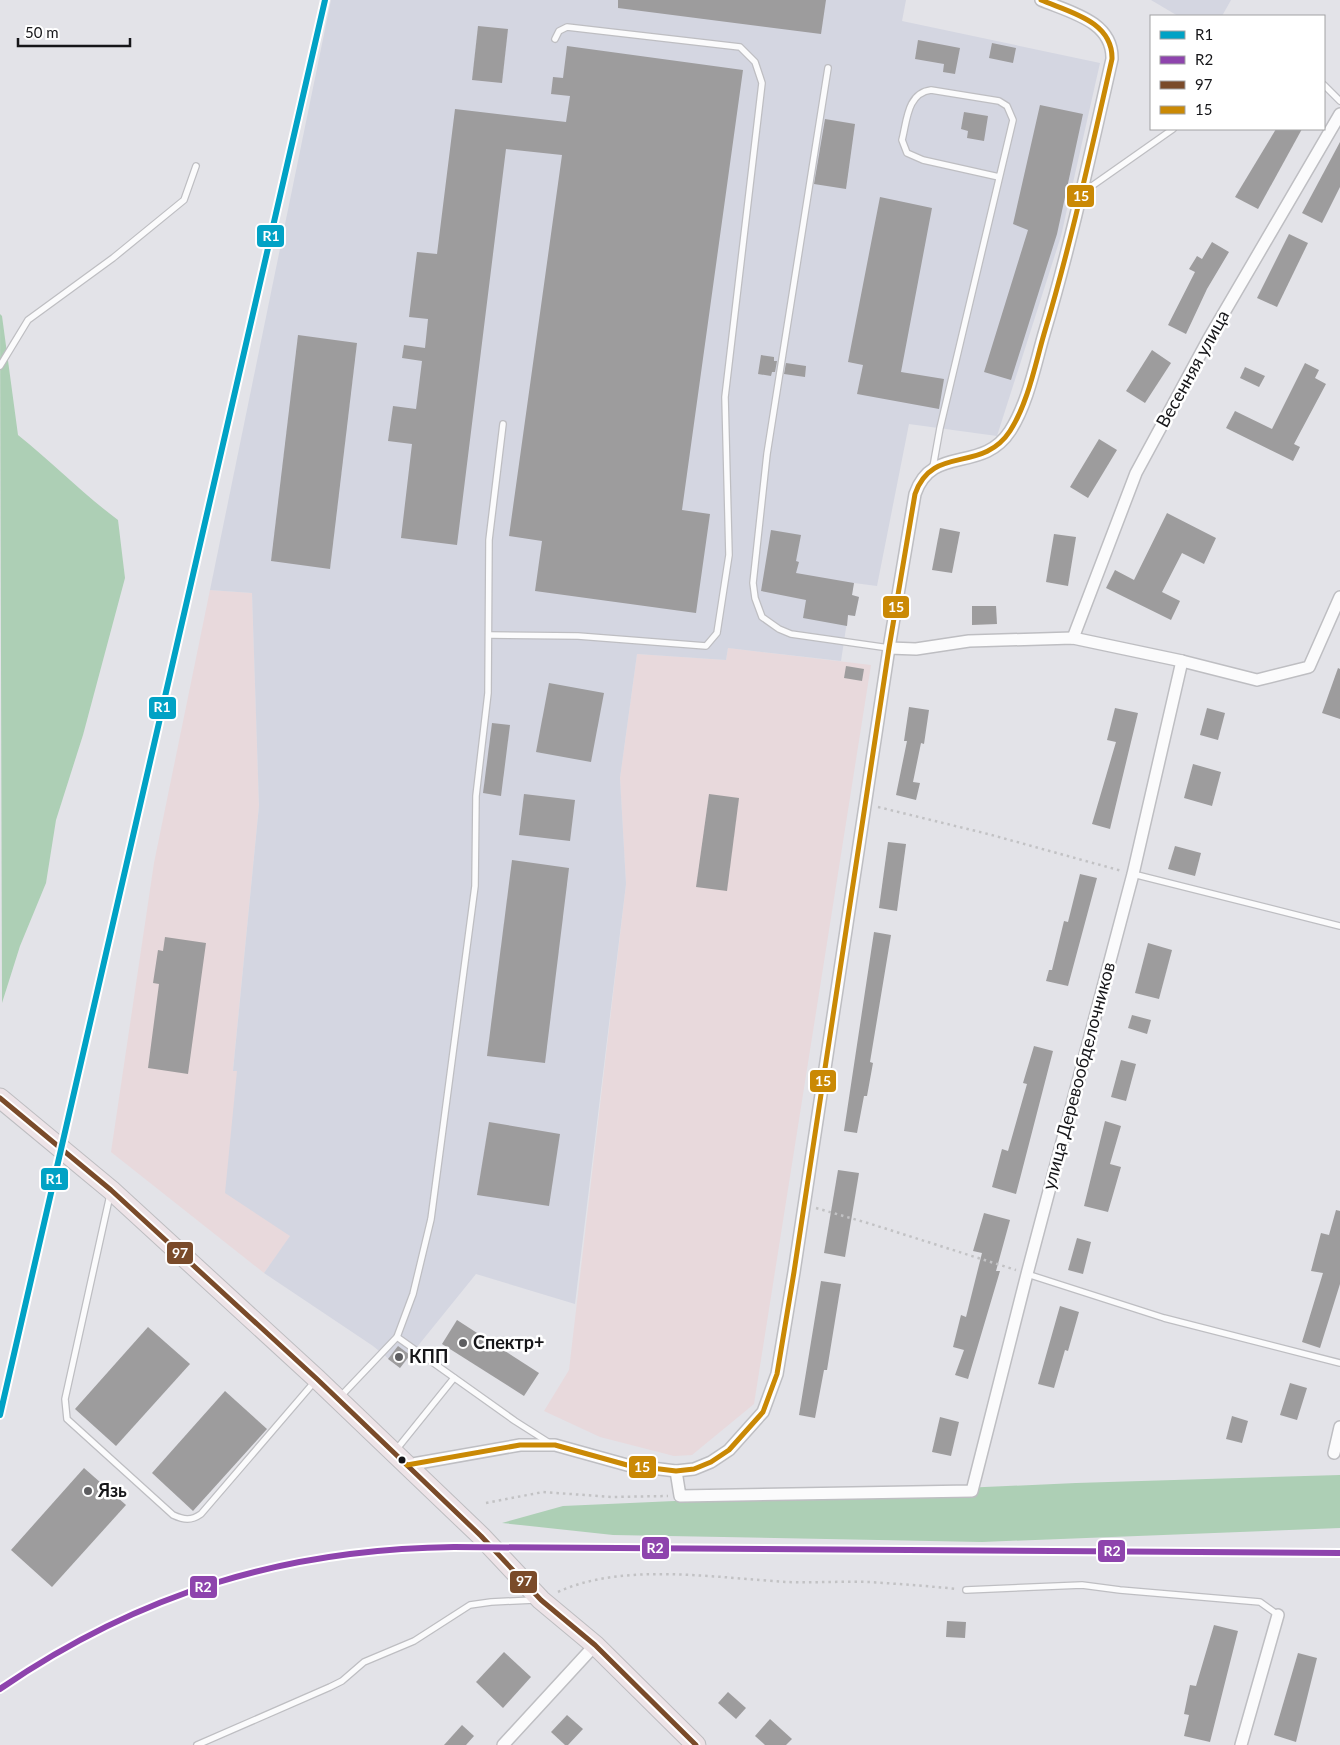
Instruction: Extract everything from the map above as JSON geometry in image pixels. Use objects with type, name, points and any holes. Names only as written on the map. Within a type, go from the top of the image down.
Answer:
[{"type":"main road","points":[[0,1098],[111,1190],[339,1399],[481,1536],[541,1600],[595,1645],[696,1745]]},
{"type":"street","points":[[401,1458],[520,1444],[555,1445],[627,1465],[676,1471],[694,1469],[711,1462],[729,1450],[762,1412],[777,1374],[889,648],[915,494],[919,483],[933,467],[986,453],[995,448],[1010,430],[1023,400],[1041,343],[1080,194],[1112,51],[1108,37],[1095,24],[1041,0]]},
{"type":"street","name":"Весенняя улица","points":[[1073,638],[1136,473],[1208,340],[1340,114]]},
{"type":"street","points":[[889,648],[916,649],[969,641],[1073,638],[1182,661],[1257,680],[1309,667],[1340,597]]},
{"type":"street","name":"улица Деревообделочников","points":[[680,1496],[972,1491],[1027,1274],[1133,874],[1182,661]]},
{"type":"street","points":[[1334,1452],[1340,1426]]},
{"type":"street","points":[[676,1471],[680,1496]]},
{"type":"street","points":[[1240,1745],[1278,1615]]},
{"type":"street","points":[[503,1745],[595,1645]]},
{"type":"lane","points":[[489,635],[578,636],[706,646],[717,633],[729,555],[725,397],[762,83],[755,62],[740,47],[566,27],[559,31],[555,39]]},
{"type":"lane","points":[[828,68],[767,454],[753,590],[762,617],[779,630],[791,634],[889,648]]},
{"type":"lane","points":[[1325,86],[1340,101]]},
{"type":"lane","points":[[933,467],[940,428],[1013,120],[1007,106],[999,101],[931,90],[922,91],[915,96],[902,140],[907,153],[923,160],[999,177]]},
{"type":"lane","points":[[1080,194],[1172,130]]},
{"type":"lane","points":[[0,366],[28,320],[113,258],[184,200],[196,166]]},
{"type":"lane","points":[[339,1399],[397,1337],[413,1294],[431,1219],[474,895],[476,796],[488,693],[489,540],[503,424]]},
{"type":"lane","points":[[1133,874],[1340,926]]},
{"type":"lane","points":[[111,1190],[65,1399],[67,1419],[82,1435],[173,1514],[180,1518],[195,1518],[202,1514],[317,1379]]},
{"type":"lane","points":[[1027,1274],[1164,1318],[1340,1363]]},
{"type":"lane","points":[[397,1337],[529,1431],[555,1445]]},
{"type":"lane","points":[[401,1458],[454,1378]]},
{"type":"lane","points":[[966,1590],[1082,1585],[1260,1602],[1278,1615]]},
{"type":"lane","points":[[197,1745],[342,1681],[364,1662],[414,1641],[470,1605],[491,1602],[541,1600]]},
{"type":"path","points":[[866,805],[988,834],[1133,874]]},
{"type":"path","points":[[804,1205],[871,1224],[1027,1274]]},
{"type":"path","points":[[486,1502],[543,1492],[612,1497],[680,1496]]},
{"type":"path","points":[[541,1600],[569,1586],[619,1576],[660,1574],[803,1582],[870,1582],[966,1590]]},
{"type":"shaded area","points":[[331,0],[906,0],[902,21],[1100,63],[1061,236],[997,436],[909,424],[877,586],[854,583],[852,595],[859,597],[855,616],[848,615],[841,661],[728,648],[726,660],[637,654],[620,778],[626,884],[575,1304],[476,1274],[400,1368],[373,1346],[264,1273],[290,1236],[225,1193],[237,1071],[233,1071],[259,806],[252,593],[210,590]]},
{"type":"shaded area","points":[[1151,0],[1231,0],[1223,15],[1176,15]]},
{"type":"shaded area","points":[[210,590],[252,593],[259,806],[233,1070],[237,1071],[290,1237],[264,1273],[111,1152],[154,863]]},
{"type":"shaded area","points":[[728,648],[871,665],[754,1404],[692,1455],[674,1456],[600,1437],[544,1411],[569,1370],[626,884],[620,778],[637,654],[726,660]]},
{"type":"green space","points":[[0,314],[2,316],[18,435],[118,520],[125,578],[83,735],[56,820],[46,883],[20,946],[2,1003]]},
{"type":"green space","points":[[1340,1475],[1340,1528],[982,1542],[613,1535],[502,1523],[563,1506],[1076,1483]]},
{"type":"building","points":[[618,0],[826,0],[821,34],[618,8]]},
{"type":"building","points":[[478,26],[508,29],[502,83],[472,80]]},
{"type":"building","points":[[918,40],[960,48],[955,74],[943,72],[944,64],[915,59]]},
{"type":"building","points":[[992,43],[1016,48],[1013,63],[989,58]]},
{"type":"building","points":[[567,46],[743,70],[682,510],[710,514],[696,613],[535,591],[542,541],[509,536],[562,155],[506,149],[457,545],[401,538],[412,444],[388,441],[393,406],[416,409],[422,361],[402,358],[404,345],[425,348],[428,319],[409,317],[417,252],[437,254],[455,109],[566,122],[570,96],[551,94],[553,77],[563,78]]},
{"type":"building","points":[[1040,105],[1083,114],[1057,234],[1011,380],[984,372],[1028,230],[1013,224]]},
{"type":"building","points":[[964,112],[988,116],[984,141],[967,138],[968,131],[961,129]]},
{"type":"building","points":[[825,119],[855,124],[846,189],[814,184]]},
{"type":"building","points":[[1275,130],[1301,130],[1258,209],[1235,197]]},
{"type":"building","points":[[1340,142],[1340,187],[1322,223],[1302,213]]},
{"type":"building","points":[[880,197],[932,208],[901,372],[944,379],[939,409],[857,394],[863,365],[848,362]]},
{"type":"building","points":[[1289,234],[1308,243],[1277,307],[1257,298]]},
{"type":"building","points":[[1212,242],[1229,252],[1207,289],[1186,334],[1168,325],[1195,272],[1189,269],[1197,256],[1202,259]]},
{"type":"building","points":[[298,335],[357,343],[330,569],[271,561]]},
{"type":"building","points":[[1152,350],[1171,363],[1145,403],[1126,391]]},
{"type":"building","points":[[761,355],[774,357],[774,361],[777,361],[775,372],[772,372],[771,376],[758,374]]},
{"type":"building","points":[[786,363],[806,366],[805,377],[784,374]]},
{"type":"building","points":[[1305,363],[1319,370],[1315,378],[1326,384],[1294,444],[1300,447],[1293,461],[1226,428],[1235,411],[1272,429]]},
{"type":"building","points":[[1245,367],[1265,376],[1259,387],[1240,378]]},
{"type":"building","points":[[1099,439],[1117,450],[1088,498],[1070,487]]},
{"type":"building","points":[[1167,513],[1216,538],[1204,564],[1182,553],[1162,592],[1180,601],[1171,620],[1106,588],[1115,570],[1134,580]]},
{"type":"building","points":[[940,528],[960,532],[952,573],[932,570]]},
{"type":"building","points":[[771,530],[801,535],[796,561],[799,562],[796,573],[854,583],[852,595],[859,597],[855,616],[848,615],[847,626],[803,618],[806,600],[761,591]]},
{"type":"building","points":[[1054,534],[1076,537],[1068,586],[1046,582]]},
{"type":"building","points":[[972,606],[996,606],[997,624],[972,625]]},
{"type":"building","points":[[846,666],[864,669],[862,681],[844,678]]},
{"type":"building","points":[[1338,668],[1340,669],[1340,719],[1322,713]]},
{"type":"building","points":[[549,683],[604,693],[591,762],[536,752]]},
{"type":"building","points":[[909,707],[929,710],[924,744],[921,743],[913,782],[920,783],[916,800],[896,795],[907,741],[904,741]]},
{"type":"building","points":[[1115,708],[1138,713],[1110,829],[1092,824],[1116,742],[1107,740]]},
{"type":"building","points":[[1207,708],[1225,713],[1218,740],[1200,735]]},
{"type":"building","points":[[492,723],[510,725],[501,796],[483,793]]},
{"type":"building","points":[[1193,764],[1221,772],[1212,806],[1184,798]]},
{"type":"building","points":[[524,794],[575,800],[570,841],[519,835]]},
{"type":"building","points":[[709,794],[739,798],[727,891],[696,887]]},
{"type":"building","points":[[888,842],[906,844],[897,911],[879,908]]},
{"type":"building","points":[[1175,846],[1201,853],[1195,876],[1168,869]]},
{"type":"building","points":[[512,860],[569,868],[545,1063],[487,1056]]},
{"type":"building","points":[[1080,874],[1097,878],[1068,986],[1046,981],[1049,970],[1052,970],[1064,921],[1068,922]]},
{"type":"building","points":[[874,932],[891,935],[870,1062],[873,1063],[867,1096],[864,1096],[857,1133],[844,1131]]},
{"type":"building","points":[[165,937],[206,943],[188,1074],[148,1068],[159,984],[153,983],[158,950],[163,951]]},
{"type":"building","points":[[1148,943],[1172,950],[1159,999],[1135,993]]},
{"type":"building","points":[[1132,1015],[1151,1020],[1147,1034],[1128,1028]]},
{"type":"building","points":[[1034,1046],[1053,1051],[1016,1194],[992,1187],[1002,1149],[1008,1151],[1027,1084],[1023,1083]]},
{"type":"building","points":[[1121,1060],[1136,1064],[1126,1101],[1111,1097]]},
{"type":"building","points":[[1105,1121],[1121,1126],[1110,1164],[1121,1167],[1108,1212],[1084,1206]]},
{"type":"building","points":[[489,1122],[560,1134],[549,1206],[477,1195]]},
{"type":"building","points":[[838,1170],[859,1173],[845,1257],[824,1253]]},
{"type":"building","points":[[1336,1210],[1340,1211],[1340,1284],[1320,1348],[1302,1342],[1323,1273],[1311,1271],[1321,1233],[1329,1235]]},
{"type":"building","points":[[984,1213],[1010,1220],[996,1271],[1000,1271],[968,1379],[955,1375],[964,1350],[953,1347],[961,1315],[966,1317],[982,1253],[973,1251]]},
{"type":"building","points":[[1077,1238],[1091,1242],[1083,1274],[1068,1270]]},
{"type":"building","points":[[821,1281],[841,1284],[827,1370],[824,1370],[815,1418],[799,1415]]},
{"type":"building","points":[[1060,1306],[1079,1312],[1068,1351],[1065,1350],[1054,1388],[1038,1384]]},
{"type":"building","points":[[457,1320],[539,1373],[524,1396],[442,1344]]},
{"type":"building","points":[[148,1327],[190,1364],[116,1446],[75,1409]]},
{"type":"building","name":"КПП","points":[[398,1346],[410,1355],[400,1368],[388,1359]]},
{"type":"building","points":[[1290,1383],[1307,1388],[1297,1420],[1280,1415]]},
{"type":"building","points":[[225,1391],[267,1429],[193,1511],[152,1473]]},
{"type":"building","points":[[1232,1416],[1248,1421],[1242,1443],[1226,1439]]},
{"type":"building","points":[[940,1417],[959,1422],[951,1456],[932,1452]]},
{"type":"building","points":[[84,1468],[126,1505],[52,1587],[11,1550]]},
{"type":"building","points":[[947,1621],[966,1622],[965,1638],[946,1637]]},
{"type":"building","points":[[1214,1625],[1238,1631],[1210,1742],[1184,1736],[1189,1715],[1184,1714],[1190,1685],[1196,1686]]},
{"type":"building","points":[[504,1652],[531,1677],[503,1708],[476,1682]]},
{"type":"building","points":[[1298,1653],[1317,1658],[1296,1742],[1274,1735]]},
{"type":"building","points":[[728,1692],[746,1708],[736,1719],[718,1703]]},
{"type":"building","points":[[567,1715],[583,1729],[568,1745],[565,1745],[551,1732]]},
{"type":"building","points":[[770,1719],[792,1739],[786,1745],[765,1745],[755,1736]]},
{"type":"building","points":[[462,1725],[474,1736],[466,1745],[444,1745]]},
{"type":"transit line","name":"R1","points":[[0,1415],[325,0]]},
{"type":"transit line","name":"15","points":[[407,1465],[520,1445],[555,1445],[627,1465],[676,1471],[694,1469],[711,1462],[729,1450],[763,1412],[777,1374],[794,1272],[889,648],[915,494],[923,479],[933,469],[945,463],[986,452],[999,444],[1010,431],[1022,408],[1063,266],[1112,59],[1110,46],[1105,35],[1097,27],[1076,14],[1041,0]]},
{"type":"transit line","name":"97","points":[[0,1098],[111,1190],[317,1379],[481,1536],[541,1600],[595,1645],[696,1745]]},
{"type":"transit line","name":"R2","points":[[0,1689],[53,1655],[106,1627],[161,1602],[216,1583],[273,1567],[331,1557],[392,1550],[454,1547],[1340,1553]]},
{"type":"place","name":"Спектр+","points":[[463,1343]]},
{"type":"place","name":"КПП","points":[[399,1357]]},
{"type":"place","name":"Язь","points":[[88,1491]]}]
